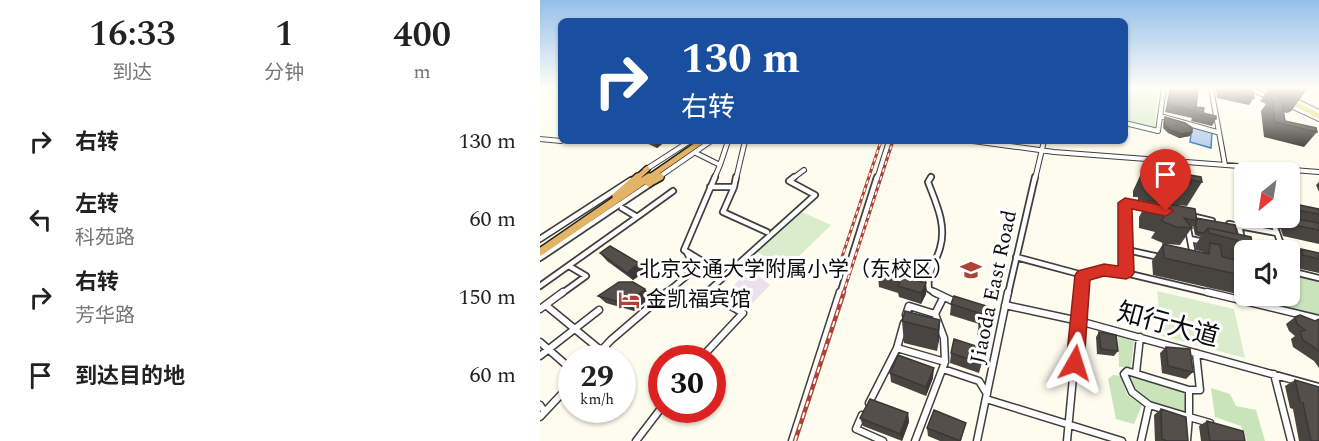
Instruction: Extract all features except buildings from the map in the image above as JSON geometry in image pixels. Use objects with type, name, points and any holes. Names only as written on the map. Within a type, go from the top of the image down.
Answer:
[{"type":"highway","points":[[540,252],[693,144]]},
{"type":"highway","points":[[540,246],[697,144]]},
{"type":"highway","points":[[619,196],[647,169]]},
{"type":"highway","points":[[619,196],[660,177]]},
{"type":"main road","points":[[1304,109],[1319,115]]},
{"type":"main road","points":[[1304,109],[1319,115]]},
{"type":"street","points":[[1128,124],[1158,131],[1161,109]]},
{"type":"street","points":[[1214,109],[1224,163]]},
{"type":"street","points":[[1304,109],[1319,115]]},
{"type":"street","points":[[1160,116],[1217,132]]},
{"type":"street","points":[[540,139],[558,141]]},
{"type":"street","points":[[540,239],[685,144]]},
{"type":"street","points":[[540,258],[707,144]]},
{"type":"street","points":[[684,250],[727,144]]},
{"type":"street","points":[[744,144],[734,187],[723,213],[767,232]]},
{"type":"street","points":[[792,441],[888,144]]},
{"type":"street","points":[[999,144],[1054,152],[1319,170]]},
{"type":"street","name":"Jiaoda East Road","points":[[977,441],[1005,304],[1043,144]]},
{"type":"street","points":[[696,153],[720,165]]},
{"type":"street","points":[[713,345],[743,313],[706,293],[815,195],[789,182],[804,170]]},
{"type":"street","points":[[931,177],[928,182],[941,216],[943,237],[940,250],[929,268],[926,281],[929,289],[943,298],[963,305]]},
{"type":"street","points":[[710,187],[734,187]]},
{"type":"street","points":[[540,286],[673,191]]},
{"type":"street","points":[[1126,273],[1125,203],[1156,209]]},
{"type":"street","points":[[622,208],[637,217]]},
{"type":"street","points":[[1193,264],[1187,216],[1234,225]]},
{"type":"street","points":[[1248,228],[1277,234]]},
{"type":"street","points":[[1275,228],[1279,240]]},
{"type":"street","points":[[1190,239],[1212,244]]},
{"type":"street","points":[[684,250],[717,270]]},
{"type":"street","points":[[606,345],[689,274],[692,261],[684,250]]},
{"type":"street","points":[[1127,250],[1171,260]]},
{"type":"street","points":[[1192,254],[1200,256]]},
{"type":"street","points":[[1016,257],[1083,275],[1104,270],[1126,273],[1234,298]]},
{"type":"street","points":[[540,309],[586,276],[569,266]]},
{"type":"street","points":[[1300,273],[1319,278]]},
{"type":"street","points":[[1066,441],[1083,275]]},
{"type":"street","points":[[915,441],[944,366],[944,338],[935,314],[943,298]]},
{"type":"street","name":"知行大道","points":[[1005,304],[1079,321],[1319,387]]},
{"type":"street","points":[[883,441],[856,429],[897,348],[909,306],[935,314]]},
{"type":"street","points":[[1268,306],[1319,319]]},
{"type":"street","points":[[548,307],[594,345]]},
{"type":"street","points":[[540,356],[599,310]]},
{"type":"street","points":[[993,314],[1003,317]]},
{"type":"street","points":[[1136,373],[1140,338]]},
{"type":"street","points":[[540,342],[558,358]]},
{"type":"street","points":[[897,348],[979,381],[986,397],[1122,441]]},
{"type":"street","points":[[1196,353],[1200,390],[1189,390],[1127,370],[1124,374],[1132,392],[1149,405],[1220,425]]},
{"type":"street","points":[[1274,374],[1291,441]]},
{"type":"street","points":[[1187,441],[1189,390]]},
{"type":"street","points":[[540,417],[558,398]]},
{"type":"street","points":[[1141,441],[1149,405]]},
{"type":"street","points":[[636,441],[650,423]]},
{"type":"shaded area","points":[[751,270],[770,285],[749,307],[733,299],[735,295],[728,290]]},
{"type":"green space","points":[[1128,109],[1156,109],[1155,129],[1128,124]]},
{"type":"green space","points":[[802,212],[831,225],[787,268],[757,252]]},
{"type":"green space","points":[[1300,274],[1319,278],[1319,318],[1275,306],[1300,306]]},
{"type":"green space","points":[[1157,291],[1234,309],[1245,358],[1162,336]]},
{"type":"green space","points":[[1118,336],[1134,341],[1131,367],[1119,367]]},
{"type":"green space","points":[[1130,374],[1186,393],[1186,414],[1145,398],[1133,386],[1128,377]]},
{"type":"green space","points":[[1113,375],[1121,376],[1127,395],[1142,405],[1134,424],[1116,419],[1108,379]]},
{"type":"green space","points":[[1211,388],[1230,394],[1236,406],[1256,410],[1265,441],[1247,441],[1241,426],[1215,417]]},
{"type":"water","points":[[1192,127],[1212,132],[1211,148],[1190,142]]},
{"type":"railway","points":[[841,260],[880,144]]},
{"type":"railway","points":[[843,294],[892,144]]},
{"type":"railway","points":[[795,441],[844,292]]},
{"type":"place","name":"北京交通大学附属小学（东校区）","points":[[971,270]]},
{"type":"place","name":"金凯福宾馆","points":[[629,300]]},
{"type":"route","points":[[1075,363],[1083,275],[1095,274],[1104,270],[1126,273],[1125,203],[1166,211]]}]
